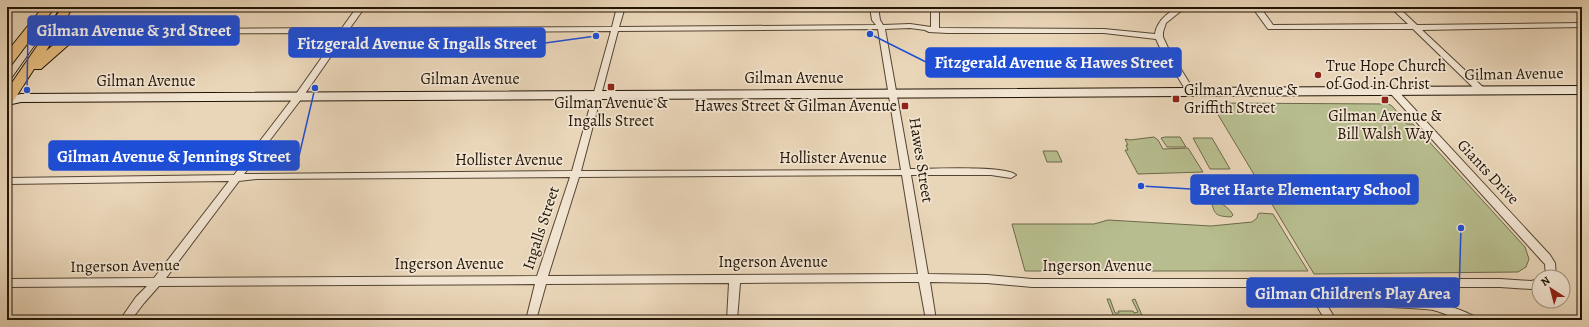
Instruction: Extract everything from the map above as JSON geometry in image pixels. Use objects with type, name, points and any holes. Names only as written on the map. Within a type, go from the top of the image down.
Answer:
[{"type":"main road","points":[[7,61],[49,7]]},
{"type":"main road","points":[[7,101],[53,32],[67,7]]},
{"type":"main road","points":[[22,78],[77,32]]},
{"type":"street","points":[[125,320],[140,300],[157,282],[299,96],[361,7]]},
{"type":"street","name":"Ingalls Street","points":[[531,320],[541,280],[576,175],[621,7]]},
{"type":"street","name":"Hawes Street","points":[[874,7],[876,20],[881,27],[931,320]]},
{"type":"street","points":[[1182,7],[1163,22],[1159,32],[1159,37],[1165,50],[1191,92]]},
{"type":"street","points":[[1256,7],[1272,26],[1416,28],[1582,25]]},
{"type":"street","points":[[1394,7],[1482,91]]},
{"type":"street","points":[[935,9],[935,30]]},
{"type":"street","points":[[27,35],[53,32],[881,27],[946,31],[1104,31],[1159,37]]},
{"type":"street","name":"Gilman Avenue","points":[[7,101],[21,98],[299,96],[1582,90]]},
{"type":"street","name":"Giants Drive","points":[[1394,92],[1546,258],[1550,263],[1550,269]]},
{"type":"street","name":"Hollister Avenue","points":[[7,181],[236,178],[265,176],[991,172],[1011,175]]},
{"type":"street","points":[[732,320],[735,278]]},
{"type":"street","name":"Ingerson Avenue","points":[[7,283],[923,278],[987,279],[1032,282],[1500,282],[1531,285]]},
{"type":"street","points":[[1308,282],[1331,320]]},
{"type":"street","points":[[1342,283],[1352,293],[1372,301],[1432,306],[1448,310],[1472,320]]},
{"type":"green space","points":[[1211,103],[1389,104],[1407,124],[1413,124],[1525,247],[1529,259],[1526,267],[1518,272],[1314,274]]},
{"type":"green space","points":[[1154,137],[1158,140],[1163,149],[1188,148],[1203,172],[1138,174],[1125,150],[1128,150],[1126,145],[1128,145],[1125,139],[1130,140]]},
{"type":"green space","points":[[1180,137],[1186,147],[1167,147],[1161,138]]},
{"type":"green space","points":[[1193,138],[1212,138],[1230,169],[1210,169]]},
{"type":"green space","points":[[1043,151],[1057,151],[1062,162],[1047,162]]},
{"type":"green space","points":[[1211,201],[1224,205],[1233,215],[1231,217],[1216,214]]},
{"type":"green space","points":[[1260,213],[1273,214],[1308,271],[1025,271],[1012,224],[1094,224],[1108,220],[1211,226],[1252,222]]},
{"type":"green space","points":[[1107,299],[1110,299],[1115,313],[1119,313],[1118,311],[1133,311],[1134,313],[1138,312],[1132,300],[1135,299],[1144,320],[1115,320]]},
{"type":"tram line","points":[[7,85],[62,7]]},
{"type":"place","name":"Fitzgerald Avenue & Hawes Street","points":[[870,34]]},
{"type":"place","name":"Fitzgerald Avenue & Ingalls Street","points":[[596,36]]},
{"type":"place","name":"True Hope Church of God in Christ","points":[[1318,75]]},
{"type":"place","name":"Gilman Avenue & Ingalls Street","points":[[611,87]]},
{"type":"place","name":"Gilman Avenue & Jennings Street","points":[[315,88]]},
{"type":"place","name":"Gilman Avenue & 3rd Street","points":[[27,90]]},
{"type":"place","name":"Gilman Avenue & Griffith Street","points":[[1176,99]]},
{"type":"place","name":"Gilman Avenue & Bill Walsh Way","points":[[1385,100]]},
{"type":"place","name":"Hawes Street & Gilman Avenue","points":[[905,106]]},
{"type":"place","name":"Bret Harte Elementary School","points":[[1141,186]]},
{"type":"place","name":"Gilman Children's Play Area","points":[[1461,228]]}]
